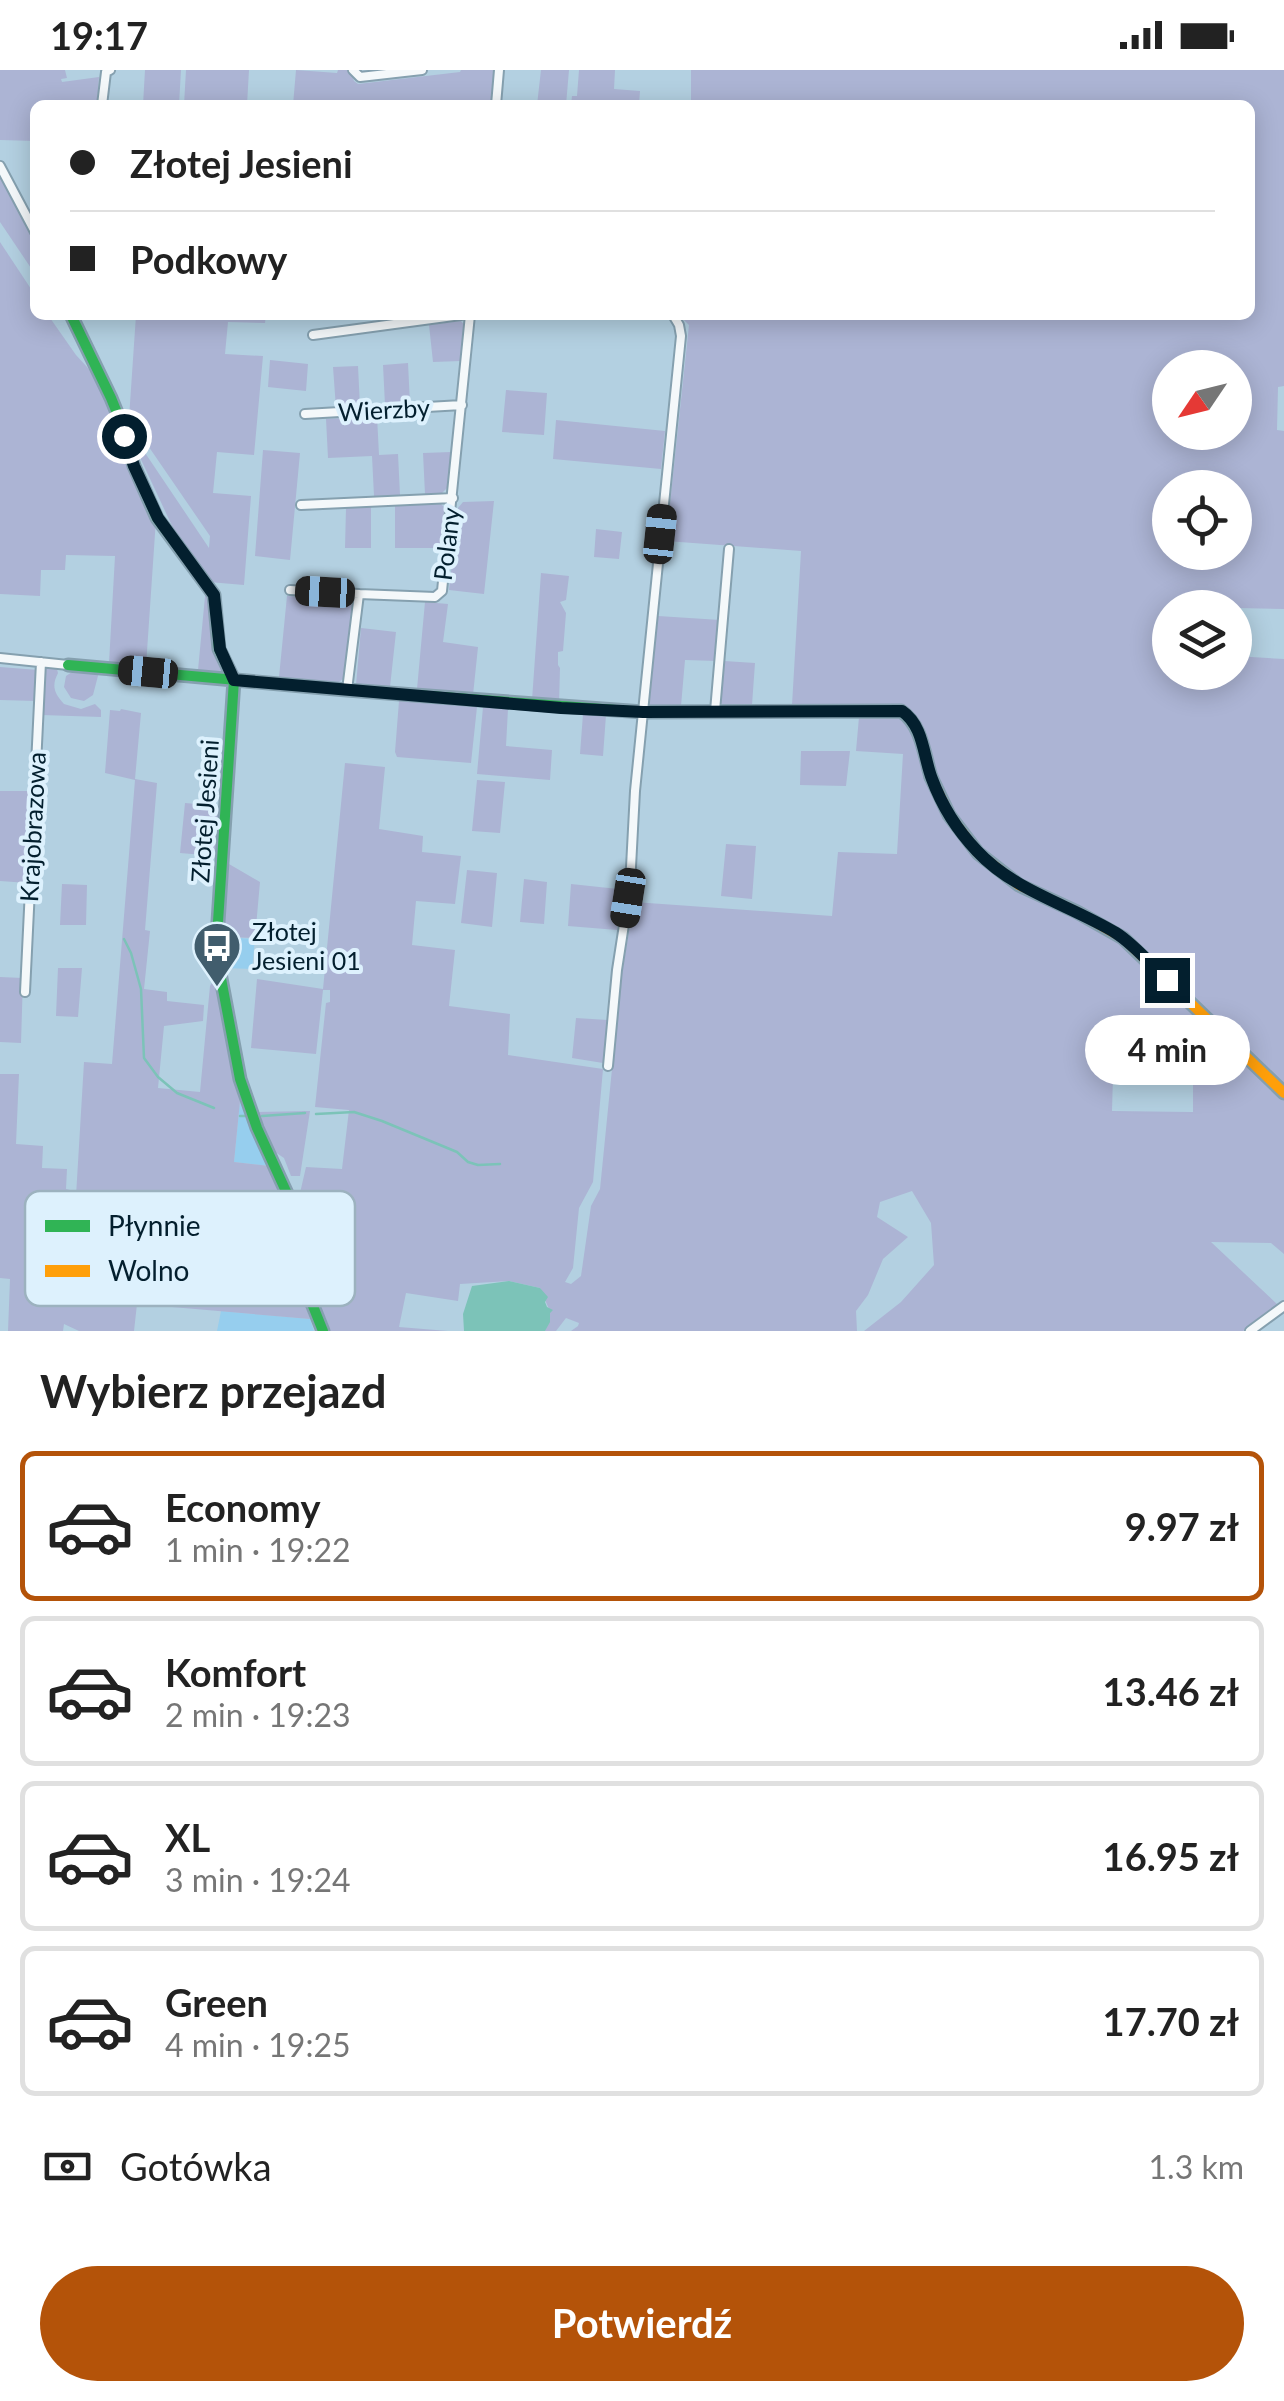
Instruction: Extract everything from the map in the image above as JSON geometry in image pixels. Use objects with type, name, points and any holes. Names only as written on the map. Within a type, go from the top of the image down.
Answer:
[{"type":"street","points":[[102,100],[104,78],[110,70]]},
{"type":"street","points":[[353,70],[360,77],[422,70]]},
{"type":"street","points":[[497,100],[500,70]]},
{"type":"street","points":[[0,166],[30,223]]},
{"type":"street","name":"Złotej Jesieni","points":[[73,320],[111,398],[134,466],[158,518],[214,595],[220,649],[234,680],[216,952],[244,1094],[286,1191]]},
{"type":"street","points":[[314,334],[422,320]]},
{"type":"street","name":"Polany","points":[[359,594],[440,595],[470,320]]},
{"type":"street","points":[[608,1066],[630,886],[635,790],[681,336],[676,320]]},
{"type":"street","name":"Wierzby","points":[[306,414],[462,405]]},
{"type":"street","points":[[301,505],[452,498]]},
{"type":"street","points":[[715,711],[730,549]]},
{"type":"street","points":[[290,590],[359,594],[346,690]]},
{"type":"street","points":[[0,658],[643,712],[902,711],[912,718],[918,730],[930,776],[948,815],[978,853],[1019,885],[1122,938],[1284,1092]]},
{"type":"street","name":"Krajobrazowa","points":[[25,992],[41,662]]},
{"type":"street","name":"Złotej Jesieni","points":[[313,1306],[323,1331]]},
{"type":"street","points":[[1250,1331],[1284,1306]]},
{"type":"shaded area","points":[[0,70],[65,70],[67,78],[62,82],[99,77],[97,100],[30,100],[30,141],[0,140]]},
{"type":"shaded area","points":[[145,70],[181,70],[179,100],[143,100]]},
{"type":"shaded area","points":[[186,70],[249,70],[247,100],[184,100]]},
{"type":"shaded area","points":[[296,70],[350,70],[358,84],[461,70],[493,70],[497,75],[494,100],[293,100]]},
{"type":"shaded area","points":[[541,70],[569,70],[566,100],[538,100]]},
{"type":"shaded area","points":[[579,70],[615,70],[614,89],[640,91],[639,100],[572,100],[577,96]]},
{"type":"shaded area","points":[[691,70],[1284,70],[1284,386],[1278,387],[1277,430],[1284,431],[1284,609],[1252,608],[1252,590],[1152,590],[1152,690],[1252,690],[1252,657],[1284,659],[1284,1254],[1271,1243],[1211,1242],[1278,1305],[1243,1331],[864,1331],[901,1302],[934,1265],[931,1223],[912,1191],[880,1202],[877,1217],[908,1237],[883,1259],[868,1295],[856,1311],[857,1331],[571,1331],[579,1323],[566,1318],[556,1331],[545,1331],[549,1309],[540,1288],[509,1281],[460,1284],[458,1301],[406,1293],[399,1327],[448,1331],[330,1331],[319,1306],[355,1306],[355,1191],[300,1191],[306,1167],[342,1169],[349,1110],[315,1107],[330,990],[323,990],[316,1054],[251,1048],[257,979],[323,989],[345,763],[385,767],[379,829],[423,836],[422,852],[461,856],[455,904],[416,901],[412,945],[455,950],[449,1006],[510,1014],[508,1055],[603,1069],[593,1182],[579,1208],[573,1268],[565,1282],[571,1284],[581,1276],[591,1206],[600,1189],[621,979],[634,902],[832,916],[838,852],[897,854],[903,754],[856,751],[859,717],[904,718],[907,708],[792,705],[801,551],[666,541],[689,325],[684,320],[1255,320],[1255,100],[691,100]],"holes":[[[1113,1076],[1193,1077],[1193,1112],[1112,1111]]]},
{"type":"shaded area","points":[[0,175],[30,230],[30,267],[0,222]]},
{"type":"shaded area","points":[[0,242],[30,287],[30,320],[52,320],[99,380],[156,519],[146,666],[109,663],[115,556],[66,555],[65,570],[41,570],[40,596],[0,594]]},
{"type":"shaded area","points":[[136,320],[265,320],[228,322],[225,354],[263,356],[254,455],[217,452],[213,493],[251,496],[244,585],[209,582],[174,530],[129,429],[209,548],[210,536],[129,418]]},
{"type":"shaded area","points":[[461,321],[465,326],[461,361],[433,362],[429,325]]},
{"type":"shaded area","points":[[270,360],[308,364],[306,391],[268,387]]},
{"type":"shaded area","points":[[408,363],[410,404],[385,405],[383,365]]},
{"type":"shaded area","points":[[358,366],[360,407],[336,408],[333,367]]},
{"type":"shaded area","points":[[506,390],[547,393],[544,435],[502,432]]},
{"type":"shaded area","points":[[377,416],[379,455],[398,454],[400,495],[374,496],[372,456],[328,458],[326,419]]},
{"type":"shaded area","points":[[556,420],[665,431],[661,469],[553,459]]},
{"type":"shaded area","points":[[263,450],[300,453],[290,560],[255,556]]},
{"type":"shaded area","points":[[451,452],[447,488],[442,493],[425,494],[423,453]]},
{"type":"shaded area","points":[[494,501],[484,594],[449,590],[458,508],[463,502]]},
{"type":"shaded area","points":[[441,504],[445,508],[441,548],[395,548],[395,505]]},
{"type":"shaded area","points":[[371,506],[371,548],[345,548],[346,508]]},
{"type":"shaded area","points":[[596,529],[622,532],[619,559],[594,557]]},
{"type":"shaded area","points":[[541,573],[569,576],[566,600],[560,602],[566,613],[563,651],[558,652],[559,704],[532,700]]},
{"type":"shaded area","points":[[206,586],[209,592],[226,673],[198,670]]},
{"type":"shaded area","points":[[287,596],[347,599],[352,604],[344,678],[339,682],[279,677]]},
{"type":"shaded area","points":[[425,602],[448,604],[443,642],[478,647],[473,695],[417,689]]},
{"type":"shaded area","points":[[658,616],[720,620],[717,661],[685,660],[681,706],[649,706]]},
{"type":"shaded area","points":[[361,628],[396,632],[390,687],[356,685]]},
{"type":"shaded area","points":[[724,661],[755,663],[752,705],[721,703]]},
{"type":"shaded area","points":[[0,667],[38,670],[36,701],[0,700]]},
{"type":"shaded area","points":[[47,668],[57,669],[55,688],[64,704],[81,709],[95,704],[101,717],[42,715]]},
{"type":"shaded area","points":[[75,670],[99,672],[93,695],[84,701],[71,698],[64,687],[66,676]]},
{"type":"shaded area","points":[[399,701],[477,707],[471,763],[397,757]]},
{"type":"shaded area","points":[[483,707],[508,709],[506,746],[552,750],[550,780],[477,774]]},
{"type":"shaded area","points":[[110,710],[141,713],[135,779],[157,783],[144,989],[167,992],[167,1001],[204,1005],[203,1021],[164,1026],[158,1088],[200,1092],[210,986],[215,978],[240,1101],[234,1162],[270,1166],[281,1191],[76,1191],[84,1062],[112,1064],[135,780],[105,773]]},
{"type":"shaded area","points":[[583,714],[606,715],[603,756],[580,754]]},
{"type":"shaded area","points":[[801,751],[850,751],[846,786],[800,785]]},
{"type":"shaded area","points":[[477,780],[505,782],[500,833],[472,831]]},
{"type":"shaded area","points":[[0,791],[33,791],[28,883],[0,881]]},
{"type":"shaded area","points":[[185,803],[219,806],[216,856],[180,853]]},
{"type":"shaded area","points":[[726,844],[756,846],[752,899],[721,896]]},
{"type":"shaded area","points":[[229,864],[260,882],[255,938],[223,937]]},
{"type":"shaded area","points":[[467,870],[497,873],[492,927],[461,923]]},
{"type":"shaded area","points":[[524,879],[547,882],[544,924],[520,922]]},
{"type":"shaded area","points":[[62,884],[87,885],[86,925],[60,925]]},
{"type":"shaded area","points":[[571,884],[621,892],[617,930],[568,926]]},
{"type":"shaded area","points":[[223,937],[255,939],[252,969],[226,968]]},
{"type":"shaded area","points":[[58,968],[82,968],[78,1017],[56,1016]]},
{"type":"shaded area","points":[[0,977],[23,978],[21,1043],[0,1042]]},
{"type":"shaded area","points":[[576,1018],[608,1020],[603,1063],[572,1058]]},
{"type":"shaded area","points":[[0,1074],[19,1074],[16,1144],[43,1146],[42,1168],[67,1169],[66,1189],[70,1190],[25,1191],[25,1306],[137,1306],[134,1331],[79,1331],[64,1324],[63,1331],[8,1331],[10,1279],[0,1278]]},
{"type":"shaded area","points":[[240,1101],[269,1166],[234,1162]]},
{"type":"shaded area","points":[[310,1111],[300,1176],[291,1176],[257,1112]]},
{"type":"shaded area","points":[[509,1281],[540,1288],[548,1297],[545,1302],[553,1310],[545,1331],[464,1331],[463,1314],[472,1286]]},
{"type":"shaded area","points":[[160,1306],[306,1306],[310,1319]]},
{"type":"shaded area","points":[[221,1311],[310,1319],[314,1331],[217,1331]]},
{"type":"waterway","points":[[124,939],[141,989],[144,1058],[177,1093],[214,1108]]},
{"type":"waterway","points":[[316,1114],[354,1112],[457,1152],[468,1162],[500,1164]]},
{"type":"waterway","points":[[262,1116],[305,1113]]},
{"type":"waterway","points":[[240,1116],[245,1116]]},
{"type":"traffic: fast","points":[[73,320],[111,398],[157,518],[214,595],[219,649],[234,680],[216,952],[240,1079],[286,1191]]},
{"type":"traffic: fast","points":[[68,665],[643,712],[901,711],[918,732],[931,777]]},
{"type":"traffic: fast","points":[[313,1306],[323,1331]]},
{"type":"traffic: slow","points":[[931,777],[949,815],[978,853],[1019,885],[1123,938],[1284,1093]]},
{"type":"place","name":"Złotej Jesieni 01","points":[[217,988]]},
{"type":"route","points":[[124,436],[158,518],[214,595],[220,649],[234,680],[643,712],[902,711],[912,718],[918,730],[930,776],[948,815],[978,853],[1019,885],[1122,938],[1167,980]]}]
